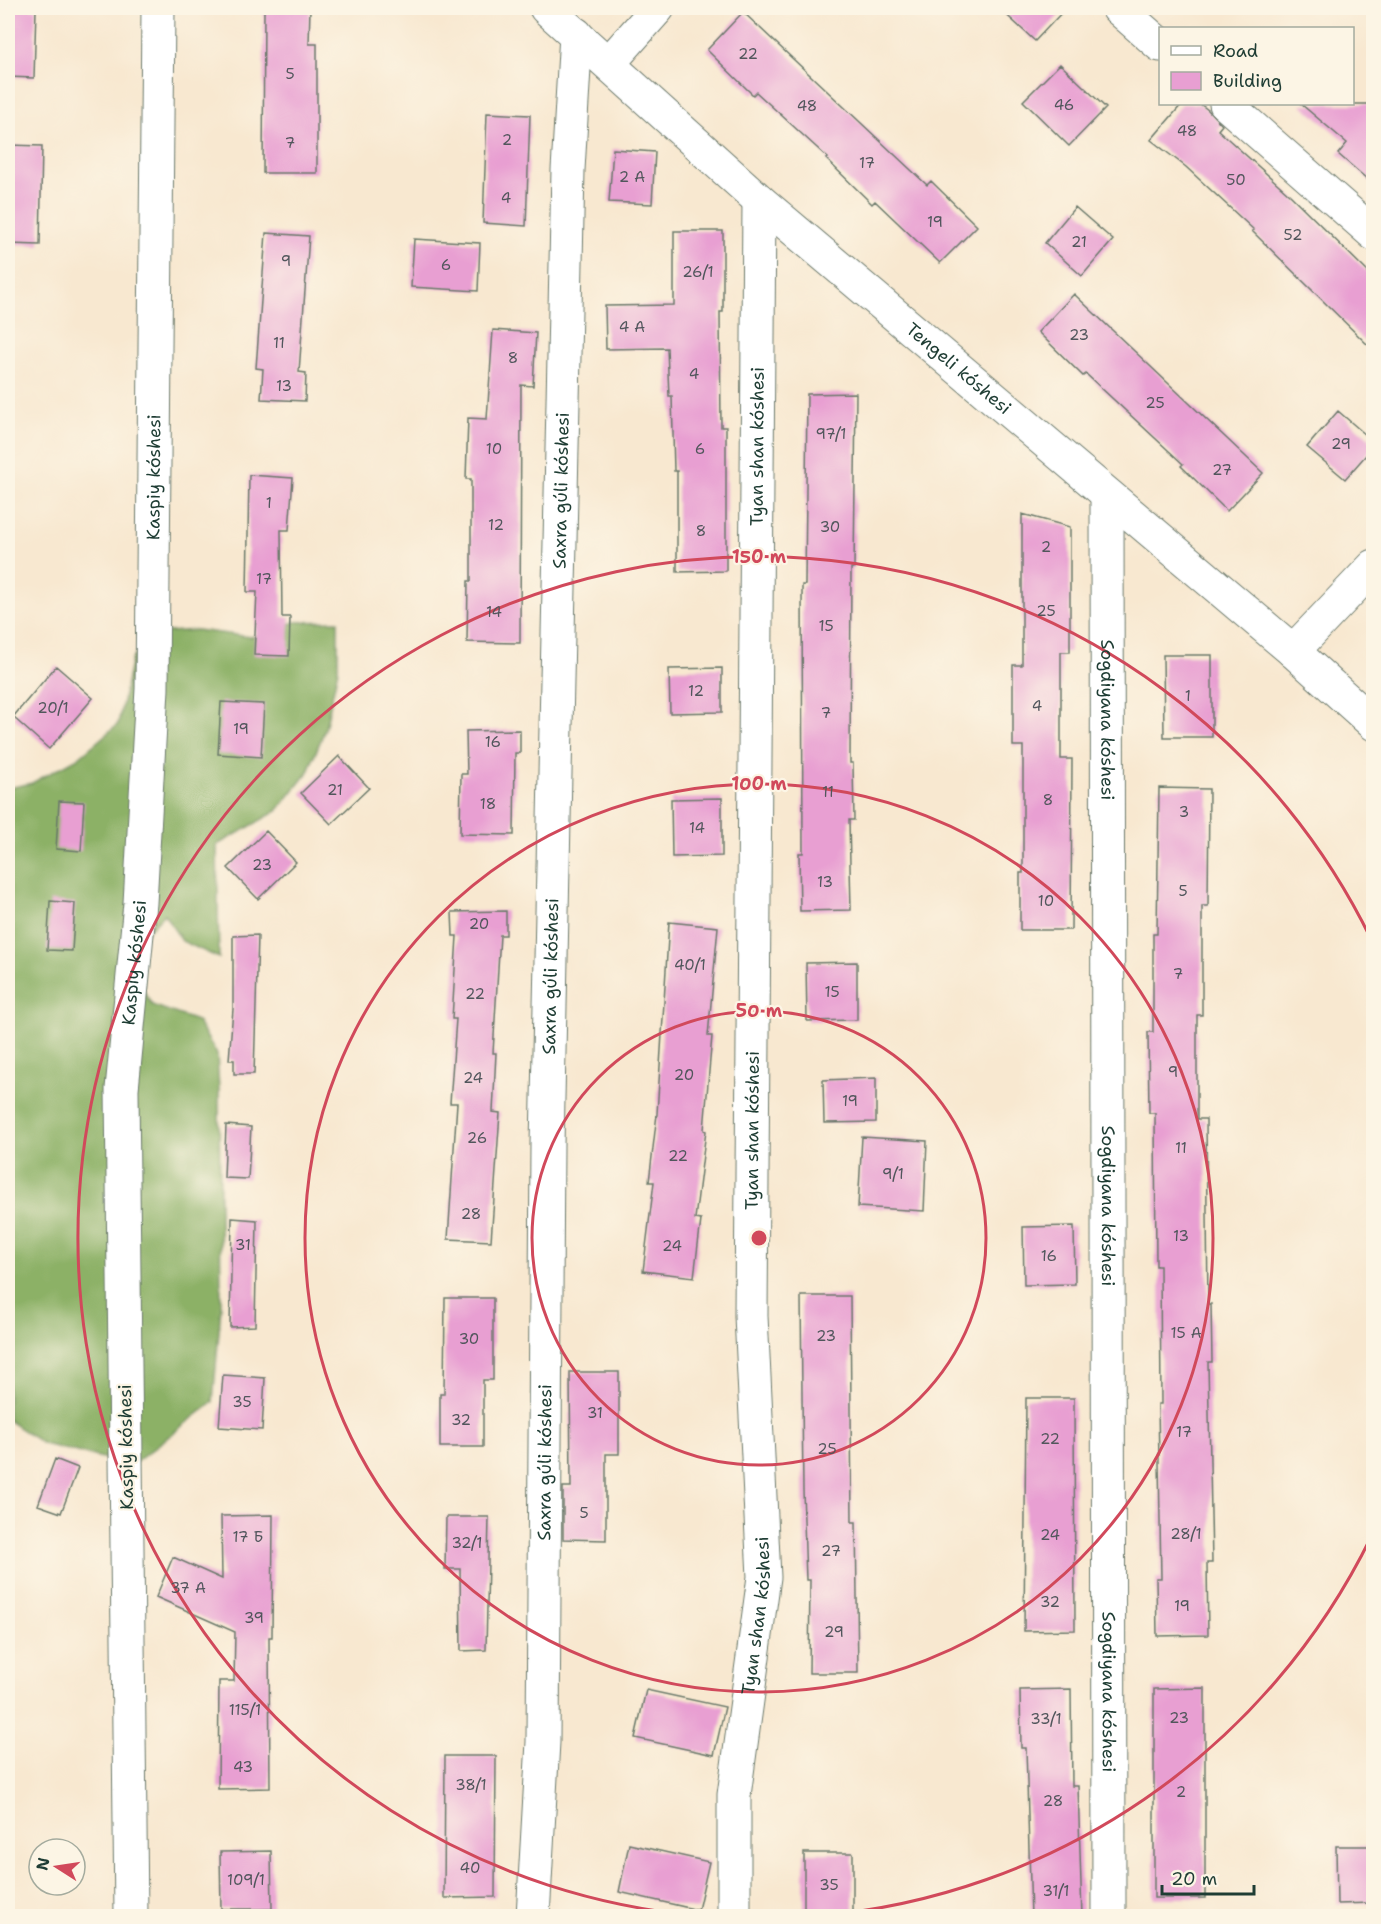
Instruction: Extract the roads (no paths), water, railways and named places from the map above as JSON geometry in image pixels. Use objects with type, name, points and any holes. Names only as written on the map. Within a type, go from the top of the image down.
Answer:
[{"type":"street","name":"Kaspiy kóshesi","points":[[131,1917],[122,1089],[140,903],[152,689],[158,8]]},
{"type":"street","name":"Tengeli kóshesi","points":[[546,8],[759,200],[1293,651],[1374,724]]},
{"type":"street","points":[[609,63],[658,8]]},
{"type":"street","points":[[1118,8],[1159,43]]},
{"type":"street","name":"Saxra gúli kóshesi","points":[[533,1917],[543,1742],[547,1132],[568,170],[576,34]]},
{"type":"street","points":[[1227,105],[1374,234]]},
{"type":"street","name":"Tyan shan kóshesi","points":[[735,1917],[734,1795],[764,1577],[750,1316],[759,200]]},
{"type":"street","name":"Sogdiyana kóshesi","points":[[1107,495],[1109,1917]]},
{"type":"street","points":[[1293,651],[1374,566]]}]
